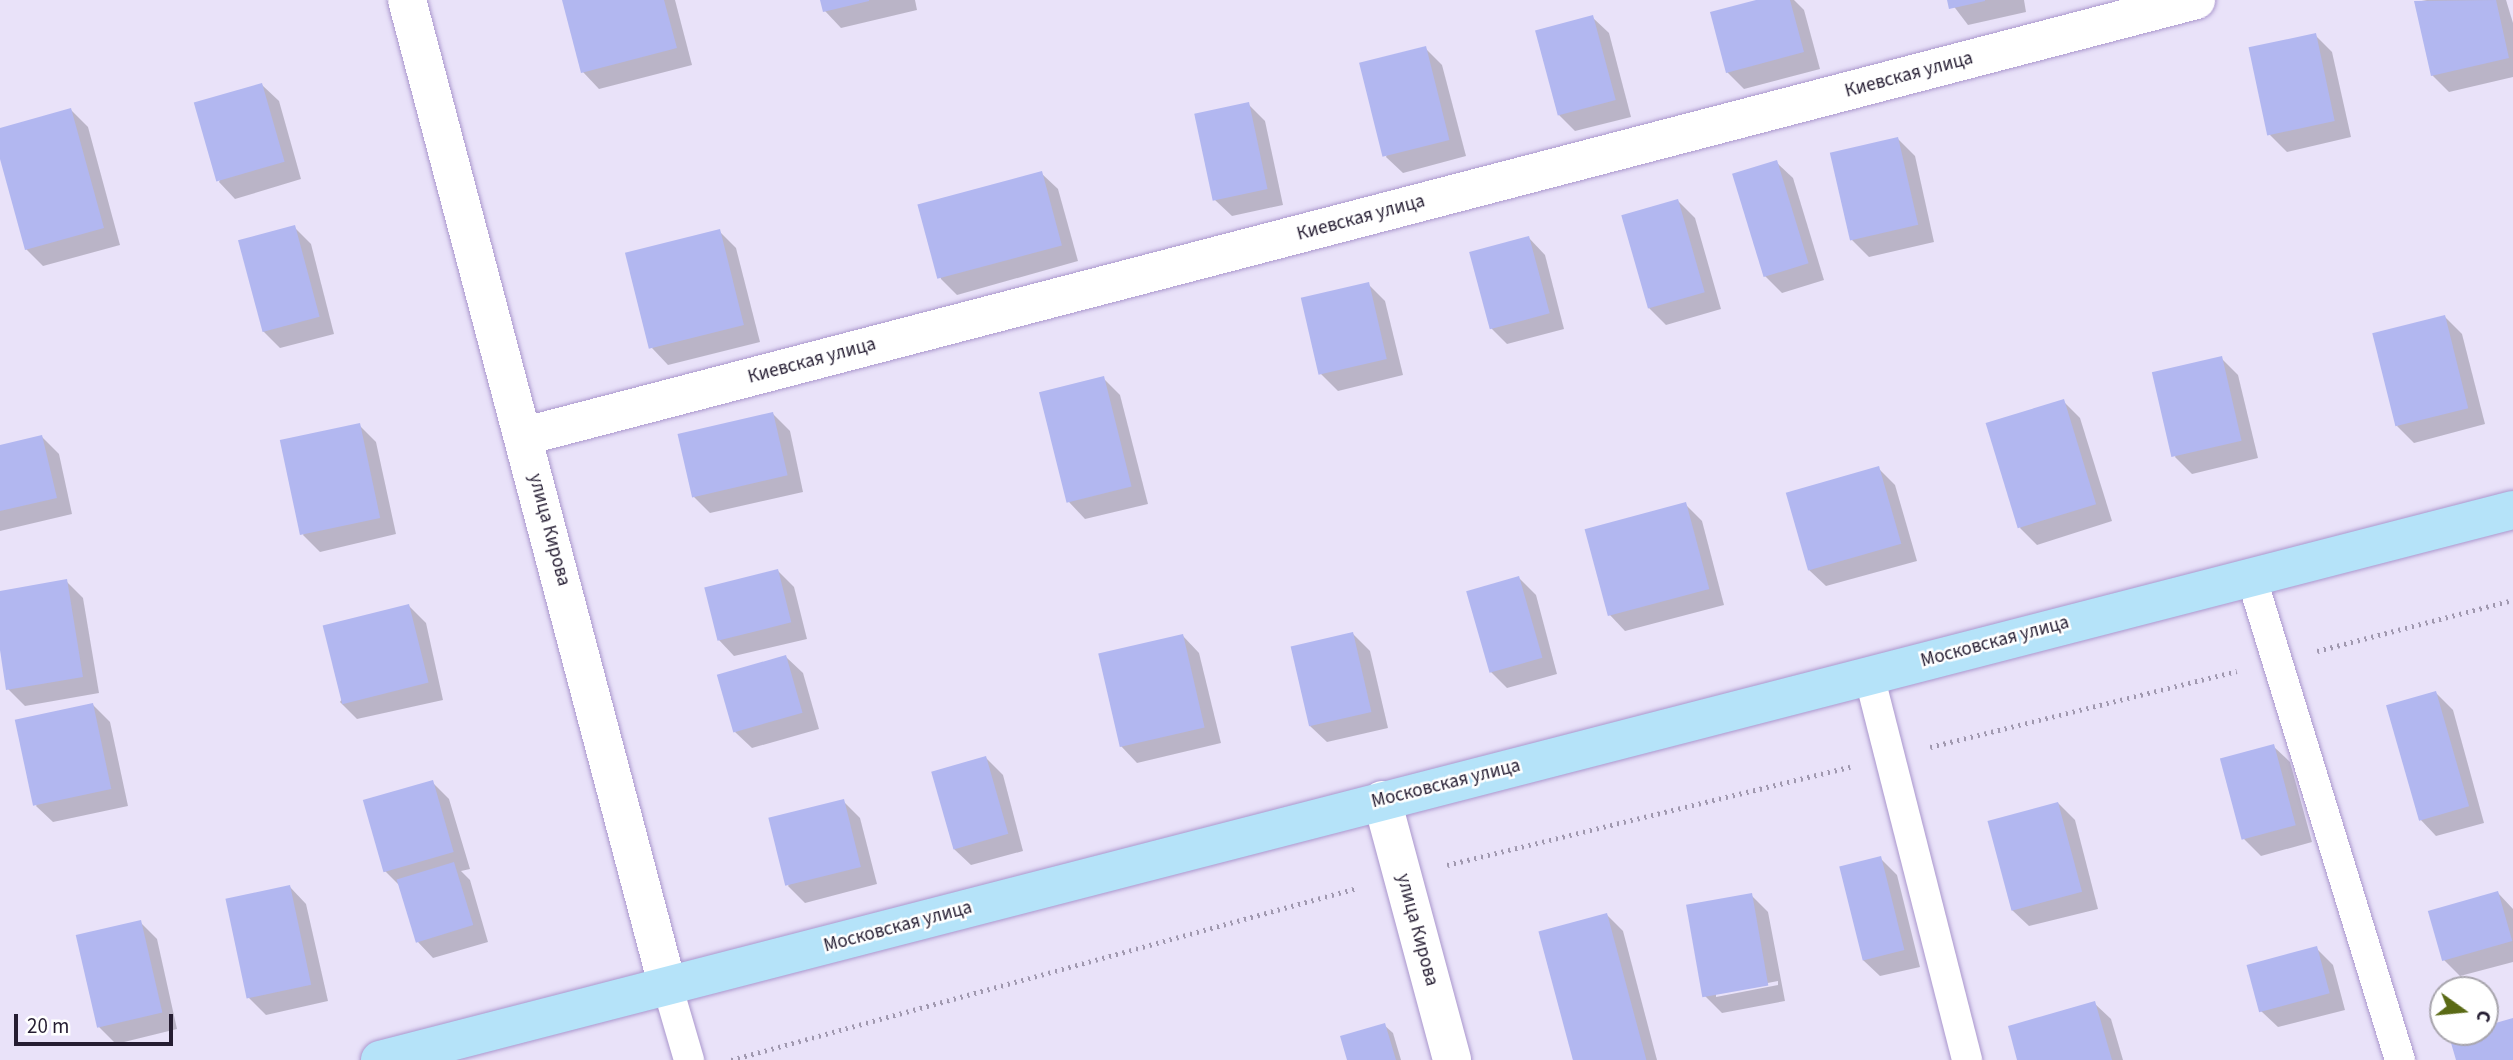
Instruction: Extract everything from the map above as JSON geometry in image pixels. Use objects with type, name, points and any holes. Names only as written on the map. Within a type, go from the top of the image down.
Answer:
[{"type":"street","name":"улица Кирова","points":[[407,0],[525,436],[668,988]]},
{"type":"street","name":"Киевская улица","points":[[525,436],[2196,0]]},
{"type":"street","name":"Московская улица","points":[[380,1060],[668,988],[1382,800],[2513,510]]},
{"type":"street","name":"улица Кирова","points":[[1382,800],[1452,1060]]},
{"type":"lane","points":[[2251,576],[2400,1060]]},
{"type":"lane","points":[[1869,675],[1968,1060]]},
{"type":"lane","name":"улица Кирова","points":[[668,988],[689,1060]]},
{"type":"path","points":[[731,1060],[1403,876],[2277,661],[2513,600]]},
{"type":"building","points":[[562,0],[664,0],[677,48],[581,73]]},
{"type":"building","points":[[820,0],[869,0],[869,1],[823,12]]},
{"type":"building","points":[[1756,0],[1790,0],[1804,52],[1726,73],[1710,12]]},
{"type":"building","points":[[1947,0],[1985,0],[1985,1],[1949,9]]},
{"type":"building","points":[[2496,0],[2509,58],[2431,76],[2414,1]]},
{"type":"building","points":[[1593,15],[1616,100],[1558,116],[1535,31]]},
{"type":"building","points":[[2316,33],[2335,121],[2267,135],[2249,47]]},
{"type":"building","points":[[1426,46],[1449,140],[1383,157],[1359,63]]},
{"type":"building","points":[[262,83],[285,162],[216,181],[194,103]]},
{"type":"building","points":[[1249,102],[1268,189],[1213,201],[1194,114]]},
{"type":"building","points":[[71,108],[104,228],[25,250],[0,159],[0,128]]},
{"type":"building","points":[[1898,137],[1918,225],[1850,240],[1830,153]]},
{"type":"building","points":[[1777,160],[1809,263],[1764,277],[1732,174]]},
{"type":"building","points":[[1042,171],[1062,245],[937,279],[917,204]]},
{"type":"building","points":[[1678,199],[1705,292],[1648,309],[1621,215]]},
{"type":"building","points":[[295,225],[320,317],[263,332],[238,240]]},
{"type":"building","points":[[720,229],[744,325],[649,349],[625,253]]},
{"type":"building","points":[[1529,236],[1550,313],[1490,329],[1469,252]]},
{"type":"building","points":[[1369,282],[1387,359],[1319,375],[1301,298]]},
{"type":"building","points":[[2445,315],[2468,408],[2395,426],[2372,333]]},
{"type":"building","points":[[2222,356],[2242,441],[2171,457],[2152,372]]},
{"type":"building","points":[[1104,376],[1132,487],[1067,503],[1039,392]]},
{"type":"building","points":[[2064,399],[2096,504],[2018,528],[1986,423]]},
{"type":"building","points":[[773,412],[788,475],[692,497],[678,434]]},
{"type":"building","points":[[360,423],[380,518],[300,535],[280,440]]},
{"type":"building","points":[[42,435],[57,498],[0,511],[0,445]]},
{"type":"building","points":[[1879,466],[1901,544],[1808,571],[1786,493]]},
{"type":"building","points":[[1686,502],[1709,589],[1608,616],[1585,529]]},
{"type":"building","points":[[778,569],[791,622],[718,641],[704,587]]},
{"type":"building","points":[[1519,576],[1542,658],[1490,673],[1466,591]]},
{"type":"building","points":[[67,579],[83,677],[6,690],[0,650],[0,591]]},
{"type":"building","points":[[409,604],[429,683],[342,704],[323,626]]},
{"type":"building","points":[[1353,632],[1371,712],[1309,726],[1291,646]]},
{"type":"building","points":[[1183,634],[1205,728],[1120,747],[1098,654]]},
{"type":"building","points":[[786,655],[803,713],[733,733],[717,675]]},
{"type":"building","points":[[2436,691],[2469,806],[2419,821],[2386,705]]},
{"type":"building","points":[[93,703],[111,789],[33,806],[15,720]]},
{"type":"building","points":[[2274,744],[2296,825],[2242,840],[2220,758]]},
{"type":"building","points":[[986,756],[1008,834],[954,850],[931,772]]},
{"type":"building","points":[[433,780],[454,852],[384,872],[363,800]]},
{"type":"building","points":[[844,799],[861,867],[785,886],[768,818]]},
{"type":"building","points":[[2058,802],[2082,892],[2012,911],[1987,821]]},
{"type":"building","points":[[1881,856],[1904,950],[1863,961],[1839,866]]},
{"type":"building","points":[[454,862],[473,925],[416,943],[397,880]]},
{"type":"building","points":[[290,885],[311,985],[247,998],[225,899]]},
{"type":"building","points":[[2498,891],[2512,941],[2442,961],[2428,911]]},
{"type":"building","points":[[1752,893],[1768,986],[1702,997],[1686,905]]},
{"type":"building","points":[[1607,913],[1646,1060],[1573,1060],[1538,931]]},
{"type":"building","points":[[141,920],[162,1013],[97,1028],[76,935]]},
{"type":"building","points":[[2317,946],[2330,993],[2259,1012],[2246,965]]},
{"type":"building","points":[[2095,1001],[2112,1060],[2017,1060],[2008,1026]]},
{"type":"building","points":[[2513,1018],[2513,1060],[2456,1060],[2452,1046],[2499,1046],[2499,1022]]},
{"type":"building","points":[[1385,1023],[1396,1060],[1347,1060],[1340,1036]]}]
